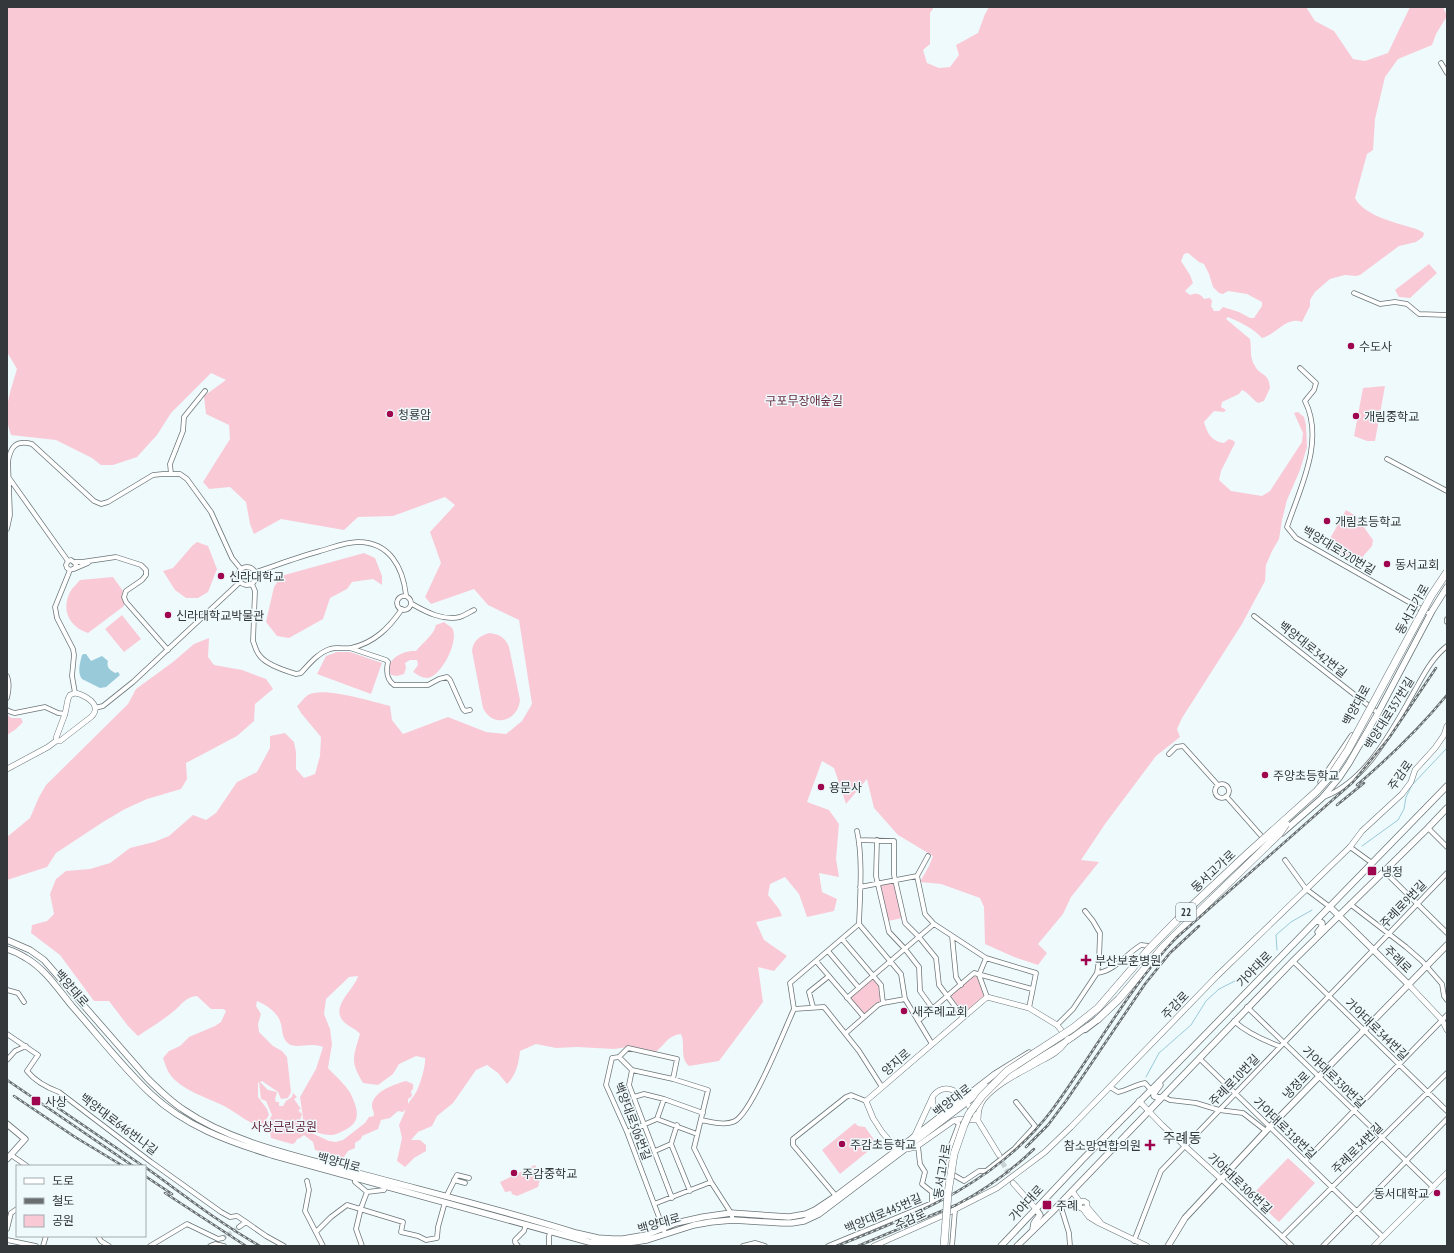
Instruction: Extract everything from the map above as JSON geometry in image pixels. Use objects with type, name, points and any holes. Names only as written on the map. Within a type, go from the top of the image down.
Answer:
[{"type":"highway","name":"동서고가로","points":[[943,1246],[950,1173],[954,1154],[969,1114],[982,1096],[1007,1071],[1073,1028],[1098,1008],[1148,950],[1182,915],[1246,854],[1317,791],[1341,762],[1373,706],[1428,602],[1447,572]]},
{"type":"highway","name":"동서고가로","points":[[948,1246],[954,1173],[958,1154],[970,1122],[977,1109],[990,1092],[1016,1068],[1060,1042],[1100,1011],[1159,944],[1194,909],[1319,795],[1345,764],[1416,633],[1447,580]]},
{"type":"highway","points":[[1098,1019],[1119,999],[1168,942],[1279,834],[1286,824]]},
{"type":"highway","points":[[1092,1009],[1150,942],[1185,906],[1231,863],[1246,854]]},
{"type":"main road","name":"백양대로","points":[[7,948],[26,958],[41,970],[131,1073],[151,1094],[173,1113],[204,1131],[237,1144],[598,1238],[628,1238],[694,1225],[733,1220],[782,1224],[804,1221],[819,1214],[899,1152],[913,1138],[943,1114],[1010,1064],[1079,1022],[1106,997],[1149,946],[1196,897],[1307,798],[1320,783],[1348,742],[1421,609],[1447,566]]},
{"type":"main road","name":"백양대로","points":[[7,940],[30,950],[44,960],[160,1091],[184,1110],[221,1130],[255,1143],[386,1186],[445,1199],[589,1242],[607,1244],[647,1240],[689,1219],[731,1213],[797,1217],[815,1210],[899,1152],[907,1149],[972,1098],[1001,1078],[1068,1041],[1100,1016],[1158,948],[1322,798],[1339,778],[1378,713],[1430,614],[1447,587]]},
{"type":"main road","name":"가야대로","points":[[1001,1246],[1138,1101],[1163,1078],[1447,786]]},
{"type":"main road","name":"가야대로","points":[[1017,1246],[1164,1097],[1234,1021],[1311,942],[1447,808]]},
{"type":"main road","name":"주례로","points":[[1330,907],[1408,984]]},
{"type":"main road","points":[[1311,942],[1322,927],[1322,922],[1315,922]]},
{"type":"main road","name":"냉정로","points":[[1168,1246],[1185,1218],[1221,1178],[1447,945]]},
{"type":"main road","points":[[1079,1022],[1092,1009]]},
{"type":"main road","points":[[1085,1029],[1098,1019]]},
{"type":"main road","points":[[1163,1078],[1162,1083],[1154,1093],[1156,1098],[1164,1097]]},
{"type":"main road","points":[[7,1124],[25,1139],[9,1157]]},
{"type":"main road","points":[[1033,1230],[1034,1224],[1040,1215],[1036,1209]]},
{"type":"street","points":[[1441,63],[1447,73]]},
{"type":"street","points":[[1354,293],[1380,304],[1395,302],[1407,304],[1419,314],[1447,315]]},
{"type":"street","name":"백양대로320번길","points":[[1300,368],[1316,383],[1314,390],[1305,401],[1310,410],[1313,426],[1312,442],[1306,470],[1287,527],[1296,538],[1430,614]]},
{"type":"street","points":[[170,474],[170,464],[183,431],[184,417],[205,391]]},
{"type":"street","points":[[7,529],[10,515],[8,460],[13,447],[17,444],[26,442],[32,444],[94,501],[101,504],[108,502],[154,475],[180,474],[187,479],[212,512],[232,558],[241,569]]},
{"type":"street","points":[[1387,459],[1447,491]]},
{"type":"street","points":[[9,478],[68,561]]},
{"type":"street","points":[[256,572],[296,558],[358,542],[376,546],[395,560],[403,577],[406,595],[411,599],[412,604],[437,616],[446,617],[460,617],[474,610]]},
{"type":"street","points":[[68,561],[92,561],[116,557],[141,565],[146,570],[146,575],[142,580],[126,591],[124,597],[126,602],[168,650]]},
{"type":"street","points":[[68,561],[66,567],[72,570]]},
{"type":"street","points":[[72,570],[92,561]]},
{"type":"street","points":[[75,562],[76,566],[72,570],[55,607],[57,618],[73,649],[74,655],[72,676],[75,693]]},
{"type":"street","points":[[247,566],[254,569],[256,572],[256,580],[252,584],[247,585],[240,582],[238,576],[241,569],[247,566]]},
{"type":"street","points":[[95,708],[103,706],[133,682],[240,582]]},
{"type":"street","points":[[252,584],[255,591],[253,641],[259,656],[264,660],[296,674],[301,673],[320,654],[329,649],[339,647],[350,648],[386,660],[388,662],[386,672],[387,677],[394,685],[428,685],[439,679],[447,677],[450,680],[463,709],[465,711],[470,710]]},
{"type":"street","points":[[406,595],[401,596],[397,601],[398,606],[402,609],[408,609],[412,604]]},
{"type":"street","points":[[350,648],[363,645],[376,638],[389,627],[402,609]]},
{"type":"street","name":"백양대로342번길","points":[[1254,616],[1378,713]]},
{"type":"street","name":"백양대로357번길","points":[[1322,798],[1335,793],[1356,776],[1377,754],[1432,661],[1447,646]]},
{"type":"street","points":[[7,676],[9,680],[9,691],[7,698]]},
{"type":"street","points":[[7,769],[48,747],[56,740],[70,695],[75,693],[87,698],[95,708],[94,713],[60,741],[56,740]]},
{"type":"street","points":[[7,710],[15,712],[45,707],[58,713],[65,714]]},
{"type":"street","name":"주감로","points":[[874,1246],[955,1210],[997,1188],[1045,1152],[1217,976],[1350,848],[1362,831],[1402,794],[1411,782],[1415,770],[1435,748],[1444,735],[1447,726]]},
{"type":"street","points":[[1169,754],[1176,747],[1183,746],[1218,785]]},
{"type":"street","points":[[1218,785],[1224,784],[1227,786],[1228,792],[1226,796]]},
{"type":"street","points":[[1218,785],[1215,791],[1217,795],[1220,797],[1226,796]]},
{"type":"street","points":[[1226,796],[1269,845]]},
{"type":"street","points":[[1428,828],[1447,847]]},
{"type":"street","points":[[857,831],[859,840],[859,924],[901,974],[904,999],[932,1044]]},
{"type":"street","points":[[859,840],[894,841],[894,875],[905,923],[936,958],[939,985],[964,1017]]},
{"type":"street","points":[[877,840],[876,876],[889,932],[919,967],[920,991],[933,1009]]},
{"type":"street","points":[[1350,848],[1372,863]]},
{"type":"street","points":[[928,856],[917,876],[925,914],[934,924],[986,958],[1036,973],[1029,1008]]},
{"type":"street","points":[[1285,860],[1306,889],[1330,907]]},
{"type":"street","points":[[1384,871],[1447,933]]},
{"type":"street","name":"주례로9번길","points":[[1373,949],[1447,873]]},
{"type":"street","points":[[860,887],[917,876]]},
{"type":"street","points":[[1350,904],[1388,933],[1426,966],[1443,986],[1444,996],[1447,1000]]},
{"type":"street","points":[[1057,1025],[1073,1009],[1097,973],[1100,933],[1085,911]]},
{"type":"street","points":[[701,1120],[725,1123],[733,1122],[742,1116],[753,1097],[794,1009],[790,983],[859,924]]},
{"type":"street","points":[[847,998],[934,924]]},
{"type":"street","points":[[952,936],[956,977],[961,985]]},
{"type":"street","points":[[842,940],[880,985],[883,1003]]},
{"type":"street","points":[[1097,973],[1103,972],[1118,964],[1132,950],[1141,945],[1149,946]]},
{"type":"street","name":"주례로10번길","points":[[1134,1241],[1161,1171],[1373,949]]},
{"type":"street","points":[[828,951],[859,988]]},
{"type":"street","points":[[978,1120],[979,1110],[983,1100],[998,1087],[1059,1050],[1068,1041],[1057,1025],[1029,1008],[987,997],[979,975],[986,958]]},
{"type":"street","points":[[816,961],[864,1017]]},
{"type":"street","name":"가야대로344번길","points":[[1293,961],[1447,1111]]},
{"type":"street","points":[[918,1021],[948,997],[974,973],[1032,989]]},
{"type":"street","points":[[813,1007],[809,992],[829,976]]},
{"type":"street","name":"주례로","points":[[1408,984],[1442,1020],[1447,1030]]},
{"type":"street","points":[[7,990],[18,993],[24,1002]]},
{"type":"street","name":"양지로","points":[[866,1101],[987,997]]},
{"type":"street","points":[[846,1033],[878,1005],[904,999]]},
{"type":"street","points":[[794,1009],[824,1007],[846,1033],[882,1087]]},
{"type":"street","name":"가야대로330번길","points":[[1248,1007],[1433,1187]]},
{"type":"street","points":[[1305,1161],[1447,1015]]},
{"type":"street","points":[[1234,1021],[1242,1028],[1263,1040],[1279,1046]]},
{"type":"street","name":"백양대로646번나길","points":[[7,1034],[38,1055],[28,1071],[30,1075],[59,1092],[151,1162],[221,1212],[230,1217],[237,1216],[246,1222]]},
{"type":"street","points":[[7,1060],[15,1051],[26,1046]]},
{"type":"street","name":"백양대로506번길","points":[[664,1231],[627,1132],[606,1085],[612,1058],[619,1057],[628,1048],[677,1059],[673,1079]]},
{"type":"street","points":[[619,1057],[632,1070],[673,1079],[708,1090],[694,1148],[711,1182],[731,1213],[733,1220]]},
{"type":"street","name":"가야대로318번길","points":[[1200,1059],[1235,1093],[1268,1129],[1305,1161],[1383,1237]]},
{"type":"street","points":[[632,1070],[629,1085],[672,1198]]},
{"type":"street","name":"주례로34번길","points":[[1282,1237],[1447,1073]]},
{"type":"street","points":[[1110,1087],[1118,1092],[1135,1085],[1145,1083],[1151,1090]]},
{"type":"street","points":[[913,1138],[936,1092],[947,1088],[953,1090],[959,1095]]},
{"type":"street","points":[[634,1097],[644,1094],[664,1099],[703,1113]]},
{"type":"street","points":[[836,1196],[793,1144],[793,1139],[846,1097],[851,1095],[866,1101],[873,1118],[882,1132],[899,1152]]},
{"type":"street","points":[[933,1096],[932,1104],[934,1108],[943,1114]]},
{"type":"street","points":[[1164,1097],[1170,1100],[1196,1103],[1219,1110],[1243,1113],[1268,1129]]},
{"type":"street","points":[[657,1119],[664,1099]]},
{"type":"street","name":"가야대로306번길","points":[[1138,1101],[1292,1246]]},
{"type":"street","points":[[946,1171],[964,1181],[980,1171],[986,1171],[1014,1149],[1035,1126],[1016,1102]]},
{"type":"street","points":[[969,1106],[998,1155]]},
{"type":"street","points":[[627,1132],[657,1119],[677,1125],[697,1134]]},
{"type":"street","points":[[907,1149],[918,1146],[955,1121],[960,1119],[978,1120]]},
{"type":"street","points":[[1323,1246],[1447,1119]]},
{"type":"street","name":"백양대로445번길","points":[[828,1246],[932,1203],[943,1196],[951,1145],[959,1124],[955,1121]]},
{"type":"street","points":[[677,1125],[671,1144],[690,1191]]},
{"type":"street","points":[[655,1151],[671,1144]]},
{"type":"street","points":[[918,1146],[920,1164],[924,1172],[922,1184],[932,1192],[932,1203]]},
{"type":"street","points":[[9,1157],[26,1165]]},
{"type":"street","points":[[1374,1246],[1447,1173]]},
{"type":"street","points":[[355,1175],[355,1182],[366,1192],[384,1190],[386,1186]]},
{"type":"street","points":[[316,1232],[331,1217],[347,1205],[403,1222],[401,1232],[418,1236],[426,1240],[437,1238],[438,1227],[445,1199],[454,1180],[457,1175],[469,1178]]},
{"type":"street","points":[[454,1180],[464,1183]]},
{"type":"street","points":[[307,1181],[309,1190],[305,1211],[323,1246]]},
{"type":"street","points":[[654,1204],[711,1182]]},
{"type":"street","points":[[1013,1183],[1036,1209]]},
{"type":"street","points":[[1072,1191],[1080,1202],[1080,1207],[1085,1208],[1089,1217],[1146,1246]]},
{"type":"street","points":[[362,1246],[356,1228],[366,1192]]},
{"type":"street","points":[[1060,1204],[1068,1227],[1070,1246]]},
{"type":"street","points":[[7,1210],[11,1213]]},
{"type":"street","points":[[7,1229],[11,1213],[16,1210]]},
{"type":"street","points":[[952,1246],[955,1210]]},
{"type":"street","points":[[943,1246],[944,1215]]},
{"type":"street","points":[[239,1226],[246,1222],[284,1246]]},
{"type":"street","points":[[152,1245],[188,1224],[218,1239],[223,1238]]},
{"type":"street","points":[[518,1246],[514,1242],[524,1231],[526,1224]]},
{"type":"street","points":[[549,1246],[549,1236],[551,1231]]},
{"type":"street","points":[[99,1237],[101,1241],[109,1246]]},
{"type":"street","points":[[7,1240],[36,1246]]},
{"type":"street","points":[[743,1246],[755,1243],[765,1246]]},
{"type":"street","points":[[210,1246],[217,1244],[224,1246]]},
{"type":"green space","name":"구포무장애숲길","points":[[7,7],[934,7],[930,13],[930,44],[923,50],[927,63],[939,68],[950,67],[959,55],[956,45],[978,33],[989,7],[1306,7],[1315,21],[1334,31],[1353,59],[1365,61],[1388,53],[1410,7],[1443,7],[1447,16],[1436,34],[1432,45],[1398,59],[1385,77],[1375,119],[1373,150],[1367,154],[1355,198],[1359,204],[1370,213],[1420,230],[1424,233],[1423,237],[1416,242],[1399,246],[1360,275],[1345,275],[1330,279],[1315,292],[1310,300],[1310,306],[1302,322],[1296,321],[1286,324],[1262,338],[1255,331],[1242,323],[1228,317],[1226,319],[1250,339],[1253,363],[1268,379],[1270,388],[1264,401],[1258,403],[1242,390],[1239,394],[1222,402],[1221,407],[1226,410],[1224,412],[1214,411],[1204,422],[1208,433],[1213,439],[1224,443],[1229,439],[1235,443],[1221,471],[1219,480],[1231,491],[1262,496],[1270,491],[1302,442],[1303,433],[1294,413],[1298,412],[1304,417],[1307,447],[1300,470],[1287,500],[1279,539],[1266,565],[1265,581],[1242,624],[1182,718],[1177,729],[1180,737],[1156,756],[1105,824],[1081,860],[1099,862],[1071,897],[1063,914],[1038,944],[1047,953],[1038,965],[1014,957],[985,944],[984,907],[980,898],[941,884],[920,882],[933,856],[898,835],[874,808],[867,779],[846,804],[834,768],[822,761],[807,802],[829,810],[839,824],[836,859],[839,877],[819,873],[822,892],[837,899],[834,911],[807,917],[799,894],[785,877],[770,884],[768,895],[779,909],[782,916],[756,922],[764,940],[787,956],[774,971],[758,967],[763,1002],[719,1061],[689,1066],[684,1058],[681,1034],[669,1039],[654,1053],[628,1047],[614,1049],[577,1047],[556,1048],[536,1044],[520,1051],[515,1073],[507,1084],[498,1073],[487,1065],[476,1070],[453,1103],[437,1116],[432,1126],[418,1132],[411,1140],[420,1140],[426,1145],[426,1151],[414,1158],[405,1167],[397,1161],[402,1138],[399,1125],[406,1109],[403,1112],[398,1111],[390,1118],[381,1120],[378,1129],[362,1136],[361,1139],[355,1143],[355,1148],[348,1151],[342,1160],[331,1154],[315,1150],[313,1142],[304,1135],[292,1144],[271,1138],[270,1132],[266,1126],[272,1115],[266,1101],[261,1099],[259,1082],[258,1097],[267,1109],[269,1115],[264,1123],[259,1126],[224,1106],[186,1089],[169,1073],[163,1058],[169,1051],[180,1046],[189,1037],[221,1022],[226,1011],[223,1009],[211,1009],[197,996],[193,996],[138,1036],[128,1026],[109,1001],[94,1001],[60,955],[31,933],[32,925],[47,921],[54,914],[50,894],[56,879],[66,871],[90,869],[110,863],[130,848],[154,842],[169,836],[193,815],[206,820],[216,813],[237,782],[257,772],[270,748],[270,736],[285,733],[294,742],[296,752],[296,769],[304,778],[315,774],[320,756],[321,737],[297,706],[308,695],[325,692],[336,693],[390,706],[392,720],[403,734],[448,717],[486,732],[506,734],[522,721],[532,704],[519,620],[488,605],[474,589],[431,604],[425,597],[441,563],[430,532],[455,505],[445,497],[393,516],[358,517],[344,530],[281,519],[254,534],[250,524],[246,502],[230,487],[209,489],[203,482],[230,439],[229,425],[206,414],[204,396],[226,380],[211,373],[171,413],[157,435],[137,457],[113,465],[101,465],[92,458],[56,440],[11,435],[8,426],[7,410],[17,369],[7,352]],"holes":[[[1188,253],[1204,264],[1213,287],[1219,293],[1223,294],[1228,291],[1247,294],[1262,302],[1262,306],[1254,318],[1250,318],[1239,312],[1223,307],[1219,311],[1214,311],[1211,306],[1212,301],[1210,298],[1204,299],[1199,295],[1190,295],[1185,291],[1193,283],[1181,261],[1184,254]],[[358,976],[344,998],[339,1010],[340,1016],[344,1022],[360,1034],[354,1054],[354,1064],[363,1083],[378,1085],[393,1074],[399,1064],[416,1056],[425,1058],[425,1064],[417,1090],[408,1104],[408,1099],[412,1096],[411,1091],[413,1089],[413,1084],[406,1081],[396,1084],[379,1093],[375,1097],[372,1107],[374,1116],[369,1117],[365,1123],[343,1140],[336,1142],[329,1141],[301,1128],[299,1124],[302,1114],[298,1110],[301,1109],[294,1099],[297,1097],[293,1093],[292,1097],[286,1101],[283,1106],[279,1106],[279,1102],[276,1102],[275,1099],[277,1092],[268,1090],[260,1082],[262,1081],[278,1092],[281,1099],[288,1098],[291,1092],[287,1057],[259,1032],[258,1024],[261,1014],[256,1006],[257,1001],[267,1006],[276,1014],[280,1021],[286,1042],[289,1044],[296,1046],[314,1045],[323,1047],[316,1069],[300,1097],[303,1118],[302,1126],[323,1134],[336,1134],[352,1125],[355,1122],[357,1114],[349,1090],[328,1068],[332,1044],[330,1029],[324,1014],[326,999],[349,977]]]},
{"type":"green space","points":[[1429,264],[1437,273],[1410,298],[1399,297],[1395,290]]},
{"type":"green space","points":[[1385,386],[1375,441],[1367,441],[1354,436],[1363,388]]},
{"type":"green space","points":[[1346,510],[1356,516],[1373,540],[1372,546],[1359,561],[1354,561],[1327,544]]},
{"type":"green space","points":[[197,542],[208,546],[217,569],[208,592],[198,598],[186,598],[175,590],[163,571],[173,568]]},
{"type":"green space","points":[[364,553],[375,558],[382,576],[382,585],[373,579],[352,582],[347,589],[330,598],[323,619],[289,638],[277,636],[266,622],[274,587],[281,576]]},
{"type":"green space","points":[[113,577],[123,591],[124,606],[88,633],[76,627],[68,617],[66,605],[72,589],[80,580]]},
{"type":"green space","points":[[122,615],[141,639],[124,652],[105,629]]},
{"type":"green space","points":[[444,622],[452,628],[454,640],[452,648],[439,671],[428,678],[422,677],[413,672],[418,665],[417,660],[410,660],[405,663],[406,668],[404,674],[397,676],[391,675],[389,670],[390,665],[396,657],[405,652],[416,651],[430,636],[436,625]]},
{"type":"green space","points":[[489,633],[496,634],[501,637],[506,641],[509,647],[520,700],[515,713],[504,720],[493,719],[487,715],[483,708],[472,651],[477,639]]},
{"type":"green space","points":[[209,638],[208,657],[214,665],[242,670],[266,679],[273,689],[255,704],[254,721],[237,736],[186,763],[187,779],[181,789],[147,799],[125,809],[56,853],[47,867],[7,880],[7,837],[30,818],[46,785],[128,704],[136,689],[173,662],[194,644]]},
{"type":"green space","points":[[337,652],[350,652],[382,663],[371,694],[317,674],[326,656]]},
{"type":"green space","points":[[7,714],[11,718],[21,718],[23,722],[7,735]]},
{"type":"green space","points":[[895,882],[902,918],[888,921],[878,886]]},
{"type":"green space","points":[[973,976],[977,977],[984,996],[964,1013],[951,996]]},
{"type":"green space","points":[[872,978],[879,985],[881,1001],[864,1014],[850,998]]},
{"type":"green space","points":[[855,1123],[858,1126],[865,1127],[877,1144],[840,1174],[822,1150]]},
{"type":"green space","points":[[1288,1158],[1315,1183],[1279,1222],[1251,1196]]},
{"type":"green space","points":[[535,1165],[541,1176],[538,1187],[517,1196],[512,1194],[511,1191],[505,1192],[500,1182]]},
{"type":"water","points":[[86,654],[91,661],[102,656],[108,661],[108,667],[115,673],[118,672],[120,675],[106,687],[100,688],[82,679],[80,676],[79,667],[82,655]]},
{"type":"waterway","points":[[1362,846],[1398,820],[1404,809],[1406,797],[1412,785],[1447,748]]},
{"type":"waterway","points":[[1277,950],[1276,935],[1291,922],[1312,910]]},
{"type":"waterway","points":[[1146,1077],[1159,1053],[1191,1025],[1206,1001],[1219,989],[1235,981],[1245,980]]},
{"type":"tunnel","points":[[999,1156],[1012,1180]]},
{"type":"tunnel","points":[[223,1238],[239,1227]]},
{"type":"railway","points":[[837,1246],[927,1208],[955,1193],[1007,1157],[1030,1135],[1052,1110],[1126,1000],[1158,958],[1176,938],[1353,782],[1389,738],[1436,668]]},
{"type":"railway","points":[[1357,785],[1404,742],[1447,695]]},
{"type":"railway","points":[[1337,805],[1364,783]]},
{"type":"railway","points":[[1026,1147],[1048,1125],[1066,1101],[1145,984],[1170,953],[1199,926]]},
{"type":"railway","points":[[7,1080],[132,1165]]},
{"type":"railway","points":[[14,1096],[75,1137],[121,1165]]},
{"type":"railway","points":[[58,1108],[142,1165]]},
{"type":"railway","points":[[858,1246],[967,1199],[997,1180],[1034,1149]]},
{"type":"railway","points":[[146,1168],[216,1218],[260,1246]]},
{"type":"railway","points":[[146,1177],[172,1194]]},
{"type":"railway","points":[[165,1193],[246,1246]]},
{"type":"place","name":"수도사","points":[[1351,346]]},
{"type":"place","name":"청룡암","points":[[390,414]]},
{"type":"place","name":"개림중학교","points":[[1356,416]]},
{"type":"place","name":"개림초등학교","points":[[1327,521]]},
{"type":"place","name":"동서교회","points":[[1387,564]]},
{"type":"place","name":"신라대학교","points":[[221,576]]},
{"type":"place","name":"신라대학교박물관","points":[[168,615]]},
{"type":"place","name":"주양초등학교","points":[[1265,775]]},
{"type":"place","name":"용문사","points":[[821,787]]},
{"type":"place","name":"냉정","points":[[1372,871]]},
{"type":"place","name":"부산보훈병원","points":[[1086,960]]},
{"type":"place","name":"새주례교회","points":[[904,1011]]},
{"type":"place","name":"사상","points":[[36,1101]]},
{"type":"place","name":"주감초등학교","points":[[842,1144]]},
{"type":"place","name":"참소망연합의원","points":[[1150,1145]]},
{"type":"place","name":"주감중학교","points":[[514,1173]]},
{"type":"place","name":"동서대학교","points":[[1437,1193]]},
{"type":"place","name":"주례","points":[[1047,1205]]},
{"type":"district","name":"주례동","points":[[1182,1138]]},
{"type":"park label","name":"사상근린공원","points":[[284,1126]]}]
